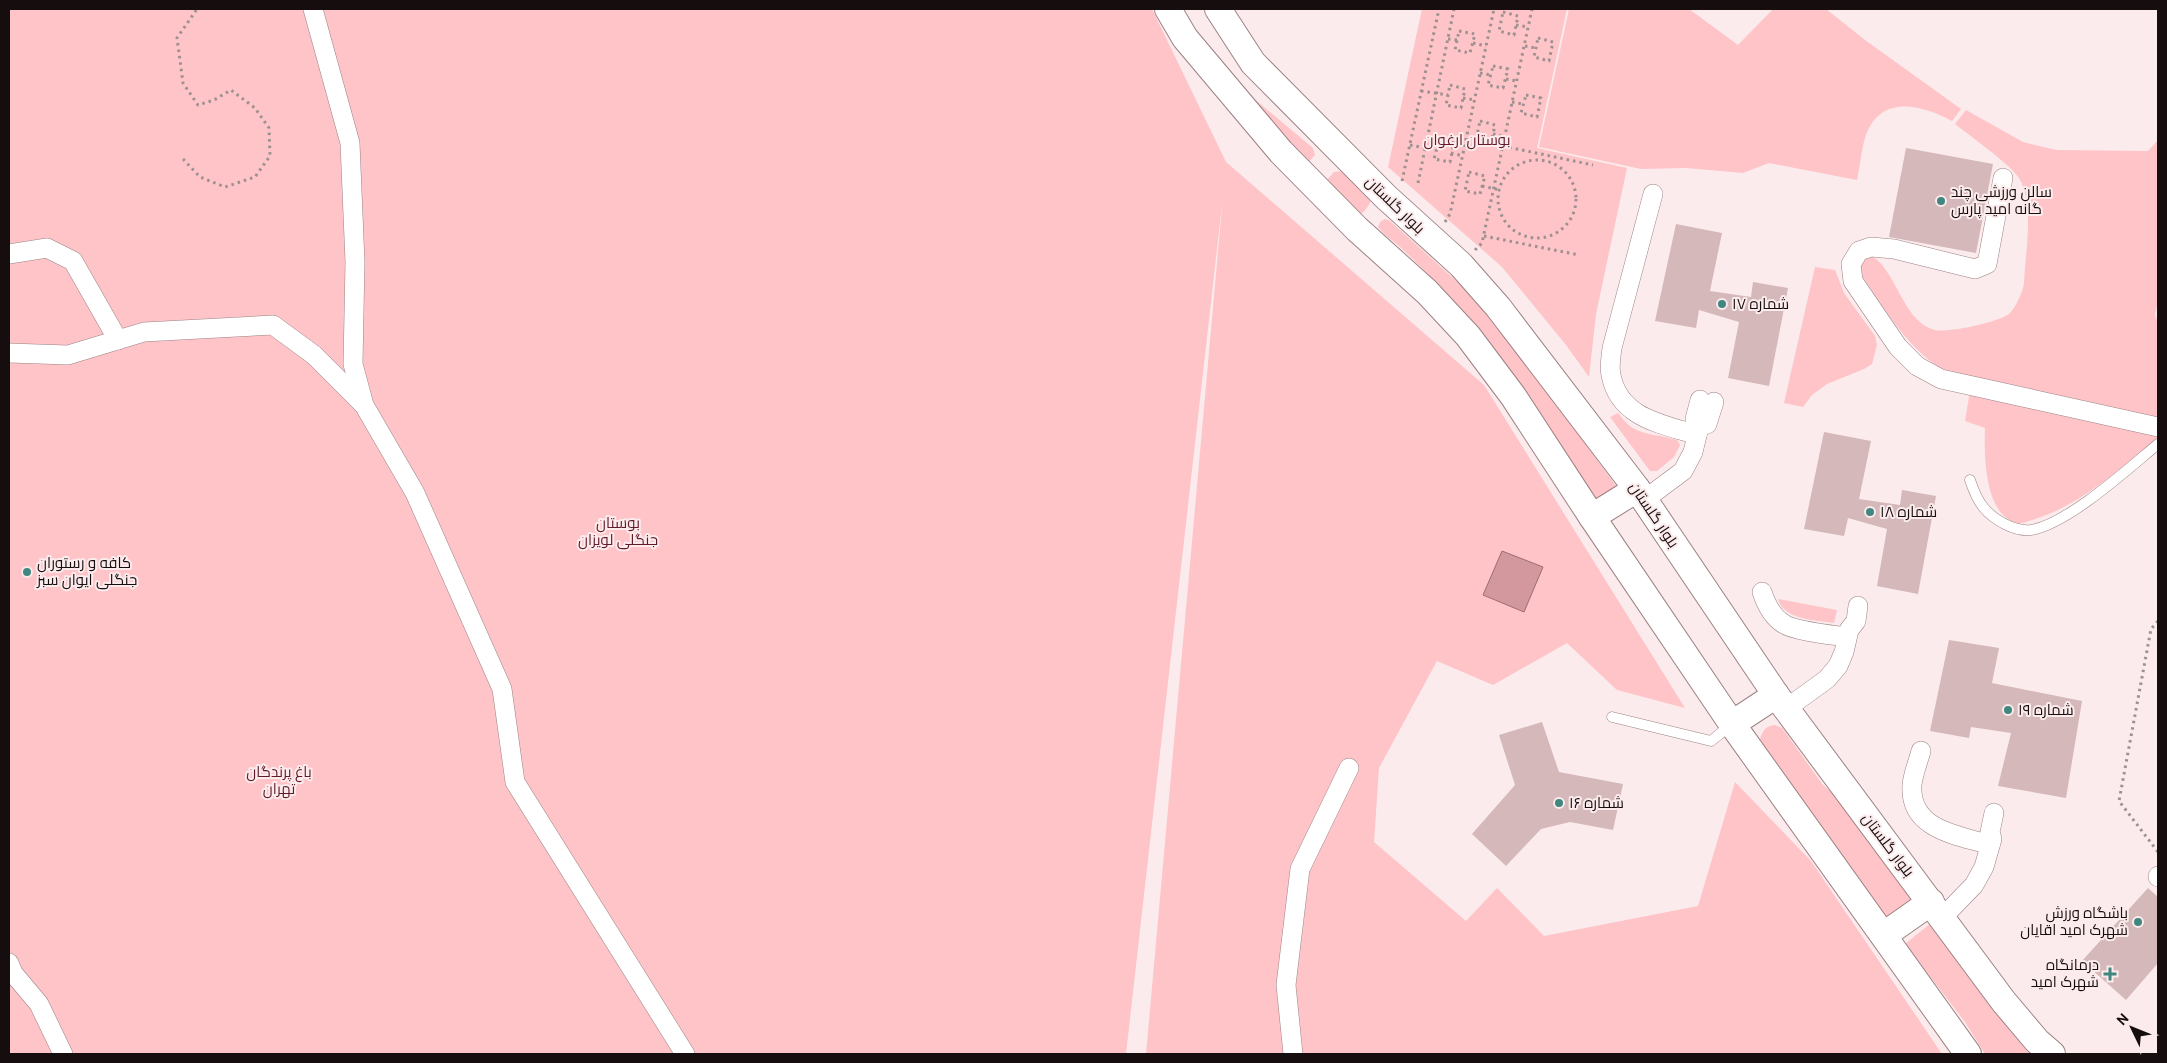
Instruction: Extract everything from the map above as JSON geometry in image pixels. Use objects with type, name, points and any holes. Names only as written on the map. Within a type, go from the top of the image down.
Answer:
[{"type":"main road","points":[[1168,9],[1185,38],[1281,152],[1358,229],[1427,292],[1468,336],[1513,396],[1592,518],[1732,724],[1968,1054]]},
{"type":"main road","name":"بلوار گلستان","points":[[1218,9],[1252,63],[1386,197],[1460,265],[1498,307],[1641,494],[1782,701],[2004,1002],[2037,1041],[2052,1054]]},
{"type":"main road","points":[[1358,229],[1386,197]]},
{"type":"main road","points":[[1592,518],[1641,494]]},
{"type":"main road","points":[[1732,724],[1782,701]]},
{"type":"main road","points":[[1884,936],[1936,910]]},
{"type":"street","points":[[313,9],[350,143],[355,262],[353,364],[364,405],[415,493],[502,689],[515,782],[685,1054]]},
{"type":"street","points":[[2003,178],[1987,264],[1975,269],[1894,249],[1871,247],[1859,251],[1851,264],[1853,281],[1898,347],[1917,366],[1941,379],[2158,427]]},
{"type":"street","points":[[1653,194],[1612,348],[1610,374],[1618,396],[1631,411],[1646,418],[1698,431]]},
{"type":"street","points":[[9,254],[47,248],[73,261],[118,340]]},
{"type":"street","points":[[9,353],[68,355],[144,332],[273,325],[314,356],[364,405]]},
{"type":"street","points":[[1641,494],[1683,471],[1693,452],[1698,431],[1695,419],[1707,401]]},
{"type":"street","points":[[1762,592],[1767,605],[1785,625],[1848,634]]},
{"type":"street","points":[[1782,701],[1827,679],[1838,666],[1848,634],[1856,621],[1852,606]]},
{"type":"street","points":[[1921,751],[1912,784],[1912,796],[1919,813],[1928,825],[1991,842]]},
{"type":"street","points":[[1293,1054],[1286,985],[1300,869],[1350,768]]},
{"type":"street","points":[[1936,910],[1974,885],[1984,867],[1991,842],[1990,832],[1999,814]]},
{"type":"street","points":[[9,963],[12,973],[39,1004],[63,1054]]},
{"type":"lane","points":[[1970,480],[1984,508],[1996,519],[2014,528],[2030,530],[2059,518],[2079,506],[2158,444]]},
{"type":"lane","points":[[1612,717],[1711,741],[1732,724]]},
{"type":"path","points":[[183,159],[200,177],[225,187],[255,177],[270,156],[269,128],[255,108],[231,90],[214,100],[198,105],[183,83],[177,38],[197,9]]},
{"type":"path","points":[[1386,197],[1404,180],[1439,9]]},
{"type":"path","points":[[1418,183],[1454,9]]},
{"type":"path","points":[[1431,239],[1450,214],[1494,9]]},
{"type":"path","points":[[1460,265],[1482,243],[1484,236],[1532,9]]},
{"type":"path","points":[[1503,12],[1518,16],[1516,24],[1514,35],[1498,31],[1503,12]]},
{"type":"path","points":[[1492,19],[1501,21]]},
{"type":"path","points":[[1516,24],[1528,27]]},
{"type":"path","points":[[1460,31],[1475,34],[1473,43],[1470,53],[1455,50],[1460,31]]},
{"type":"path","points":[[1448,38],[1457,40]]},
{"type":"path","points":[[1538,38],[1553,42],[1549,61],[1534,57],[1536,48],[1538,38]]},
{"type":"path","points":[[1473,43],[1486,46]]},
{"type":"path","points":[[1524,46],[1536,48]]},
{"type":"path","points":[[1493,66],[1508,69],[1506,79],[1503,88],[1488,85],[1493,66]]},
{"type":"path","points":[[1480,73],[1490,75]]},
{"type":"path","points":[[1506,79],[1517,81]]},
{"type":"path","points":[[1450,86],[1465,89],[1463,98],[1461,108],[1446,104],[1450,86]]},
{"type":"path","points":[[1421,91],[1448,96]]},
{"type":"path","points":[[1526,95],[1541,98],[1537,117],[1521,114],[1523,104],[1526,95]]},
{"type":"path","points":[[1463,98],[1474,100]]},
{"type":"path","points":[[1512,102],[1523,104]]},
{"type":"path","points":[[1480,121],[1495,125],[1493,134],[1491,144],[1476,140],[1480,121]]},
{"type":"path","points":[[1468,128],[1478,130]]},
{"type":"path","points":[[1493,134],[1505,137]]},
{"type":"path","points":[[1439,140],[1454,143],[1452,153],[1450,162],[1434,159],[1439,140]]},
{"type":"path","points":[[1410,145],[1436,150]]},
{"type":"path","points":[[1503,146],[1592,165]]},
{"type":"path","points":[[1452,153],[1463,156]]},
{"type":"path","points":[[1546,155],[1546,161]]},
{"type":"path","points":[[1531,160],[1546,161],[1558,165],[1568,174],[1576,192],[1575,211],[1569,222],[1560,231],[1549,236],[1530,237],[1513,230],[1504,221],[1500,209],[1500,190],[1508,174],[1518,165],[1531,160]]},
{"type":"path","points":[[1469,172],[1485,176],[1482,186],[1480,194],[1465,191],[1469,172]]},
{"type":"path","points":[[1482,186],[1500,190]]},
{"type":"path","points":[[1484,236],[1580,255]]},
{"type":"path","points":[[1529,245],[1530,237]]},
{"type":"path","points":[[2158,621],[2151,629],[2119,801],[2158,852]]},
{"type":"green space","name":"بوستان جنگلی لویزان","points":[[9,9],[1152,9],[1226,162],[1484,385],[1685,708],[1617,690],[1567,643],[1493,685],[1437,661],[1379,768],[1374,842],[1466,921],[1497,888],[1544,936],[1698,906],[1735,782],[1811,861],[1942,1054],[1146,1054],[1223,196],[1126,1054],[9,1054]]},
{"type":"green space","name":"بوستان ارغوان","points":[[1422,9],[1567,9],[1537,148],[1627,168],[1596,314],[1589,377],[1566,345],[1502,267],[1388,167]]},
{"type":"green space","points":[[1569,9],[1689,9],[1738,45],[1773,9],[1826,9],[1865,40],[1961,109],[1952,121],[1927,110],[1914,107],[1890,109],[1880,114],[1871,124],[1865,138],[1857,180],[1769,163],[1743,173],[1686,168],[1641,169],[1539,147]]},
{"type":"green space","points":[[1246,92],[1313,148],[1315,155],[1305,166]]},
{"type":"green space","points":[[1966,110],[2023,142],[2056,150],[2148,151],[2158,140],[2158,301],[2155,315],[2158,322],[2158,420],[1944,371],[1930,361],[1907,338],[1886,312],[1858,270],[1861,261],[1869,255],[1878,261],[1886,270],[1915,316],[1924,325],[1935,330],[1951,330],[1984,323],[2003,317],[2013,310],[2021,294],[2024,282],[2028,222],[2026,198],[2019,178],[2014,172],[1955,124]]},
{"type":"green space","points":[[1342,171],[1372,195],[1367,208],[1356,217],[1324,183],[1334,172]]},
{"type":"green space","points":[[1385,219],[1390,221],[1462,286],[1483,310],[1512,344],[1617,487],[1595,500],[1459,307],[1421,267],[1378,227],[1380,222]]},
{"type":"green space","points":[[1815,267],[1835,270],[1844,293],[1875,336],[1877,345],[1872,364],[1827,384],[1812,395],[1803,407],[1784,403]]},
{"type":"green space","points":[[1970,391],[2158,430],[2158,438],[2085,495],[2053,512],[2026,522],[2017,523],[2006,518],[1992,496],[1986,467],[1985,428],[1965,421]]},
{"type":"green space","points":[[1618,413],[1629,425],[1638,431],[1677,440],[1680,445],[1674,457],[1657,471],[1650,471],[1610,417]]},
{"type":"green space","points":[[1778,599],[1837,610],[1834,623],[1810,620],[1793,615],[1781,606]]},
{"type":"green space","points":[[1775,725],[1782,728],[1823,785],[1849,807],[1915,900],[1887,920],[1765,748],[1760,739],[1761,736],[1767,727]]},
{"type":"green space","points":[[1931,923],[2030,1054],[1985,1054],[1965,1022],[1905,944]]},
{"type":"shaded area","points":[[1502,551],[1543,567],[1524,612],[1483,595]]},
{"type":"building","name":"سالن ورزشی چند گانه امید پارس","points":[[1906,148],[1993,164],[1976,253],[1889,237]]},
{"type":"building","name":"شماره ۱۷","points":[[1676,224],[1722,233],[1710,291],[1751,297],[1753,282],[1788,288],[1769,386],[1728,378],[1739,322],[1699,310],[1696,328],[1655,321]]},
{"type":"building","name":"شماره ۱۸","points":[[1824,432],[1871,441],[1859,499],[1900,505],[1902,490],[1936,496],[1918,594],[1877,586],[1887,529],[1848,518],[1844,536],[1804,529]]},
{"type":"building","name":"شماره ۱۹","points":[[1949,640],[1999,648],[1992,683],[2082,701],[2066,798],[1998,786],[2011,733],[1971,727],[1969,738],[1930,731]]},
{"type":"building","name":"شماره ۱۶","points":[[1542,722],[1559,772],[1623,784],[1613,830],[1570,822],[1541,829],[1506,866],[1472,834],[1515,785],[1499,735]]},
{"type":"building","name":"باشگاه ورزش شهرک امید اقایان","points":[[2148,888],[2158,897],[2158,963],[2126,1000],[2082,961]]},
{"type":"place","name":"سالن ورزشی چند گانه امید پارس","points":[[1941,201]]},
{"type":"place","name":"شماره ۱۷","points":[[1722,304]]},
{"type":"place","name":"شماره ۱۸","points":[[1870,512]]},
{"type":"place","name":"کافه و رستوران جنگلی ایوان سبز","points":[[27,572]]},
{"type":"place","name":"شماره ۱۹","points":[[2008,710]]},
{"type":"place","name":"شماره ۱۶","points":[[1559,803]]},
{"type":"place","name":"باشگاه ورزش شهرک امید اقایان","points":[[2138,922]]},
{"type":"place","name":"درمانگاه شهرک امید","points":[[2110,974]]},
{"type":"park label","name":"باغ پرندگان تهران","points":[[279,780]]}]
